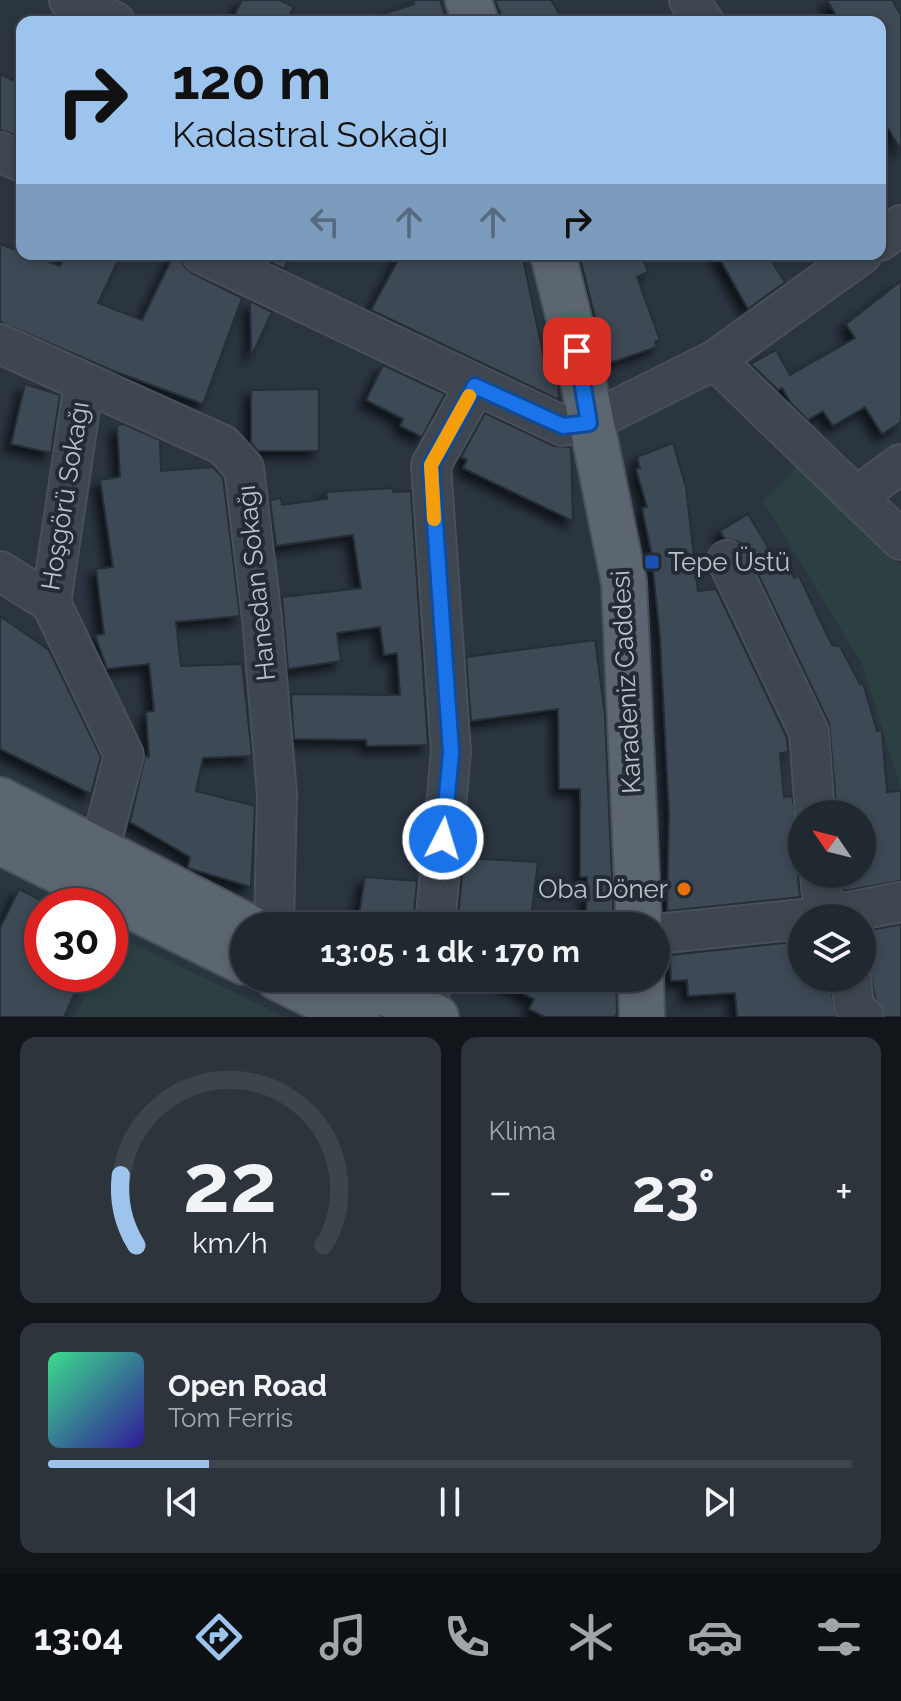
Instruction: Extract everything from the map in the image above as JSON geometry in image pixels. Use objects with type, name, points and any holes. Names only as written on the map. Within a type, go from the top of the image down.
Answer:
[{"type":"main road","name":"Karadeniz Caddesi","points":[[554,260],[577,351],[589,423],[624,582],[638,912]]},
{"type":"main road","points":[[0,800],[230,918]]},
{"type":"main road","points":[[0,842],[230,955]]},
{"type":"main road","points":[[306,992],[357,1017]]},
{"type":"main road","points":[[398,992],[431,1003]]},
{"type":"main road","points":[[641,992],[642,1017]]},
{"type":"street","points":[[69,0],[102,16]]},
{"type":"street","points":[[214,260],[563,426],[589,423],[715,360],[852,260]]},
{"type":"street","name":"Hanedan Sokağı","points":[[0,344],[223,445],[244,468],[262,619],[277,794],[274,912]]},
{"type":"street","points":[[715,360],[858,495],[901,540]]},
{"type":"street","name":"Hoşgörü Sokağı","points":[[0,571],[51,603],[84,382]]},
{"type":"street","points":[[436,912],[451,752],[431,465],[475,386]]},
{"type":"street","points":[[858,495],[901,464]]},
{"type":"street","points":[[727,560],[809,732],[814,800]]},
{"type":"street","points":[[51,603],[124,755],[99,852]]},
{"type":"street","points":[[876,908],[901,902]]},
{"type":"street","points":[[670,933],[788,920]]},
{"type":"street","points":[[852,992],[854,1006],[864,1017]]},
{"type":"green space","points":[[802,462],[901,566],[901,789],[862,664],[763,501]]},
{"type":"green space","points":[[128,941],[285,1017],[74,1017],[87,992],[128,992]]},
{"type":"building","points":[[242,0],[280,0],[294,7],[289,16],[234,16]]},
{"type":"building","points":[[413,0],[440,0],[445,16],[376,16],[414,4]]},
{"type":"building","points":[[495,0],[551,0],[560,16],[502,16]]},
{"type":"building","points":[[827,0],[892,0],[901,15],[901,150],[886,125],[886,16],[836,16]]},
{"type":"building","points":[[0,74],[16,81],[16,136],[0,130]]},
{"type":"building","points":[[0,244],[16,250],[16,260],[44,260],[60,266],[63,260],[118,260],[98,303],[142,320],[171,260],[182,260],[192,273],[242,298],[203,404],[111,370],[0,322]]},
{"type":"building","points":[[265,260],[288,260],[284,269]]},
{"type":"building","points":[[398,260],[523,260],[548,377],[558,381],[559,400],[371,310]]},
{"type":"building","points":[[581,260],[643,260],[648,272],[637,277],[660,340],[655,342],[657,347],[607,364]]},
{"type":"building","points":[[720,260],[771,260],[785,282],[748,309]]},
{"type":"building","points":[[901,281],[901,422],[882,434],[865,407],[833,426],[823,411],[808,420],[791,403],[782,388],[778,390],[751,364],[776,350],[790,375],[855,338],[846,324]]},
{"type":"building","points":[[250,301],[272,312],[251,357],[251,338]]},
{"type":"building","points":[[383,365],[445,394],[422,437],[400,426],[403,419],[366,400]]},
{"type":"building","points":[[25,384],[60,395],[51,453],[11,444]]},
{"type":"building","points":[[319,389],[319,451],[258,451],[251,443],[251,390]]},
{"type":"building","points":[[485,413],[554,446],[571,447],[573,521],[463,468],[467,460],[461,457]]},
{"type":"building","points":[[124,424],[160,440],[161,471],[213,467],[223,478],[240,616],[176,622],[181,666],[242,664],[252,756],[203,758],[196,791],[255,806],[251,887],[188,868],[190,857],[130,822],[145,756],[149,757],[146,712],[154,711],[149,664],[107,669],[95,635],[104,634],[96,569],[113,567],[100,480],[120,477],[117,425]]},
{"type":"building","points":[[673,443],[686,487],[698,591],[716,589],[787,738],[788,752],[780,753],[784,797],[792,796],[793,800],[788,800],[788,888],[799,888],[800,897],[667,911],[669,814],[660,637],[651,551],[642,508],[647,507],[636,469],[640,468],[637,457]]},
{"type":"building","points":[[392,488],[393,492],[411,491],[428,745],[367,746],[366,740],[294,739],[291,694],[400,695],[397,653],[384,655],[380,627],[337,633],[341,661],[288,669],[282,597],[361,588],[353,535],[276,546],[270,500],[281,498],[282,505],[327,499],[326,492]]},
{"type":"building","points":[[748,514],[777,562],[785,558],[794,578],[799,576],[832,645],[840,646],[860,684],[863,683],[877,731],[882,731],[887,792],[901,791],[901,881],[876,885],[876,800],[836,800],[829,723],[747,551],[739,542],[725,539],[720,531]]},
{"type":"building","points":[[0,616],[49,650],[101,757],[91,794],[0,749]]},
{"type":"building","points":[[595,640],[605,715],[613,912],[586,912],[587,877],[580,877],[580,789],[559,789],[558,709],[471,721],[466,657]]},
{"type":"building","points":[[464,858],[538,862],[532,912],[458,912]]},
{"type":"building","points":[[365,877],[417,881],[414,912],[359,912]]},
{"type":"building","points":[[19,889],[24,892],[24,992],[76,992],[64,1017],[0,1017],[0,928]]},
{"type":"building","points":[[901,924],[901,1017],[885,1017],[875,997],[876,929]]},
{"type":"building","points":[[788,942],[788,992],[832,992],[836,1017],[737,1017],[735,993],[688,996],[687,980],[671,981],[670,955]]},
{"type":"building","points":[[520,992],[616,992],[617,1013],[615,1017],[545,1017],[529,1009],[534,999]]},
{"type":"slow traffic","points":[[434,519],[431,465],[469,396]]},
{"type":"place","name":"Tepe Üstü","points":[[652,562]]},
{"type":"place","name":"Oba Döner","points":[[684,889]]},
{"type":"route","points":[[443,839],[451,752],[431,465],[475,386],[563,426],[589,423],[577,351]]}]
